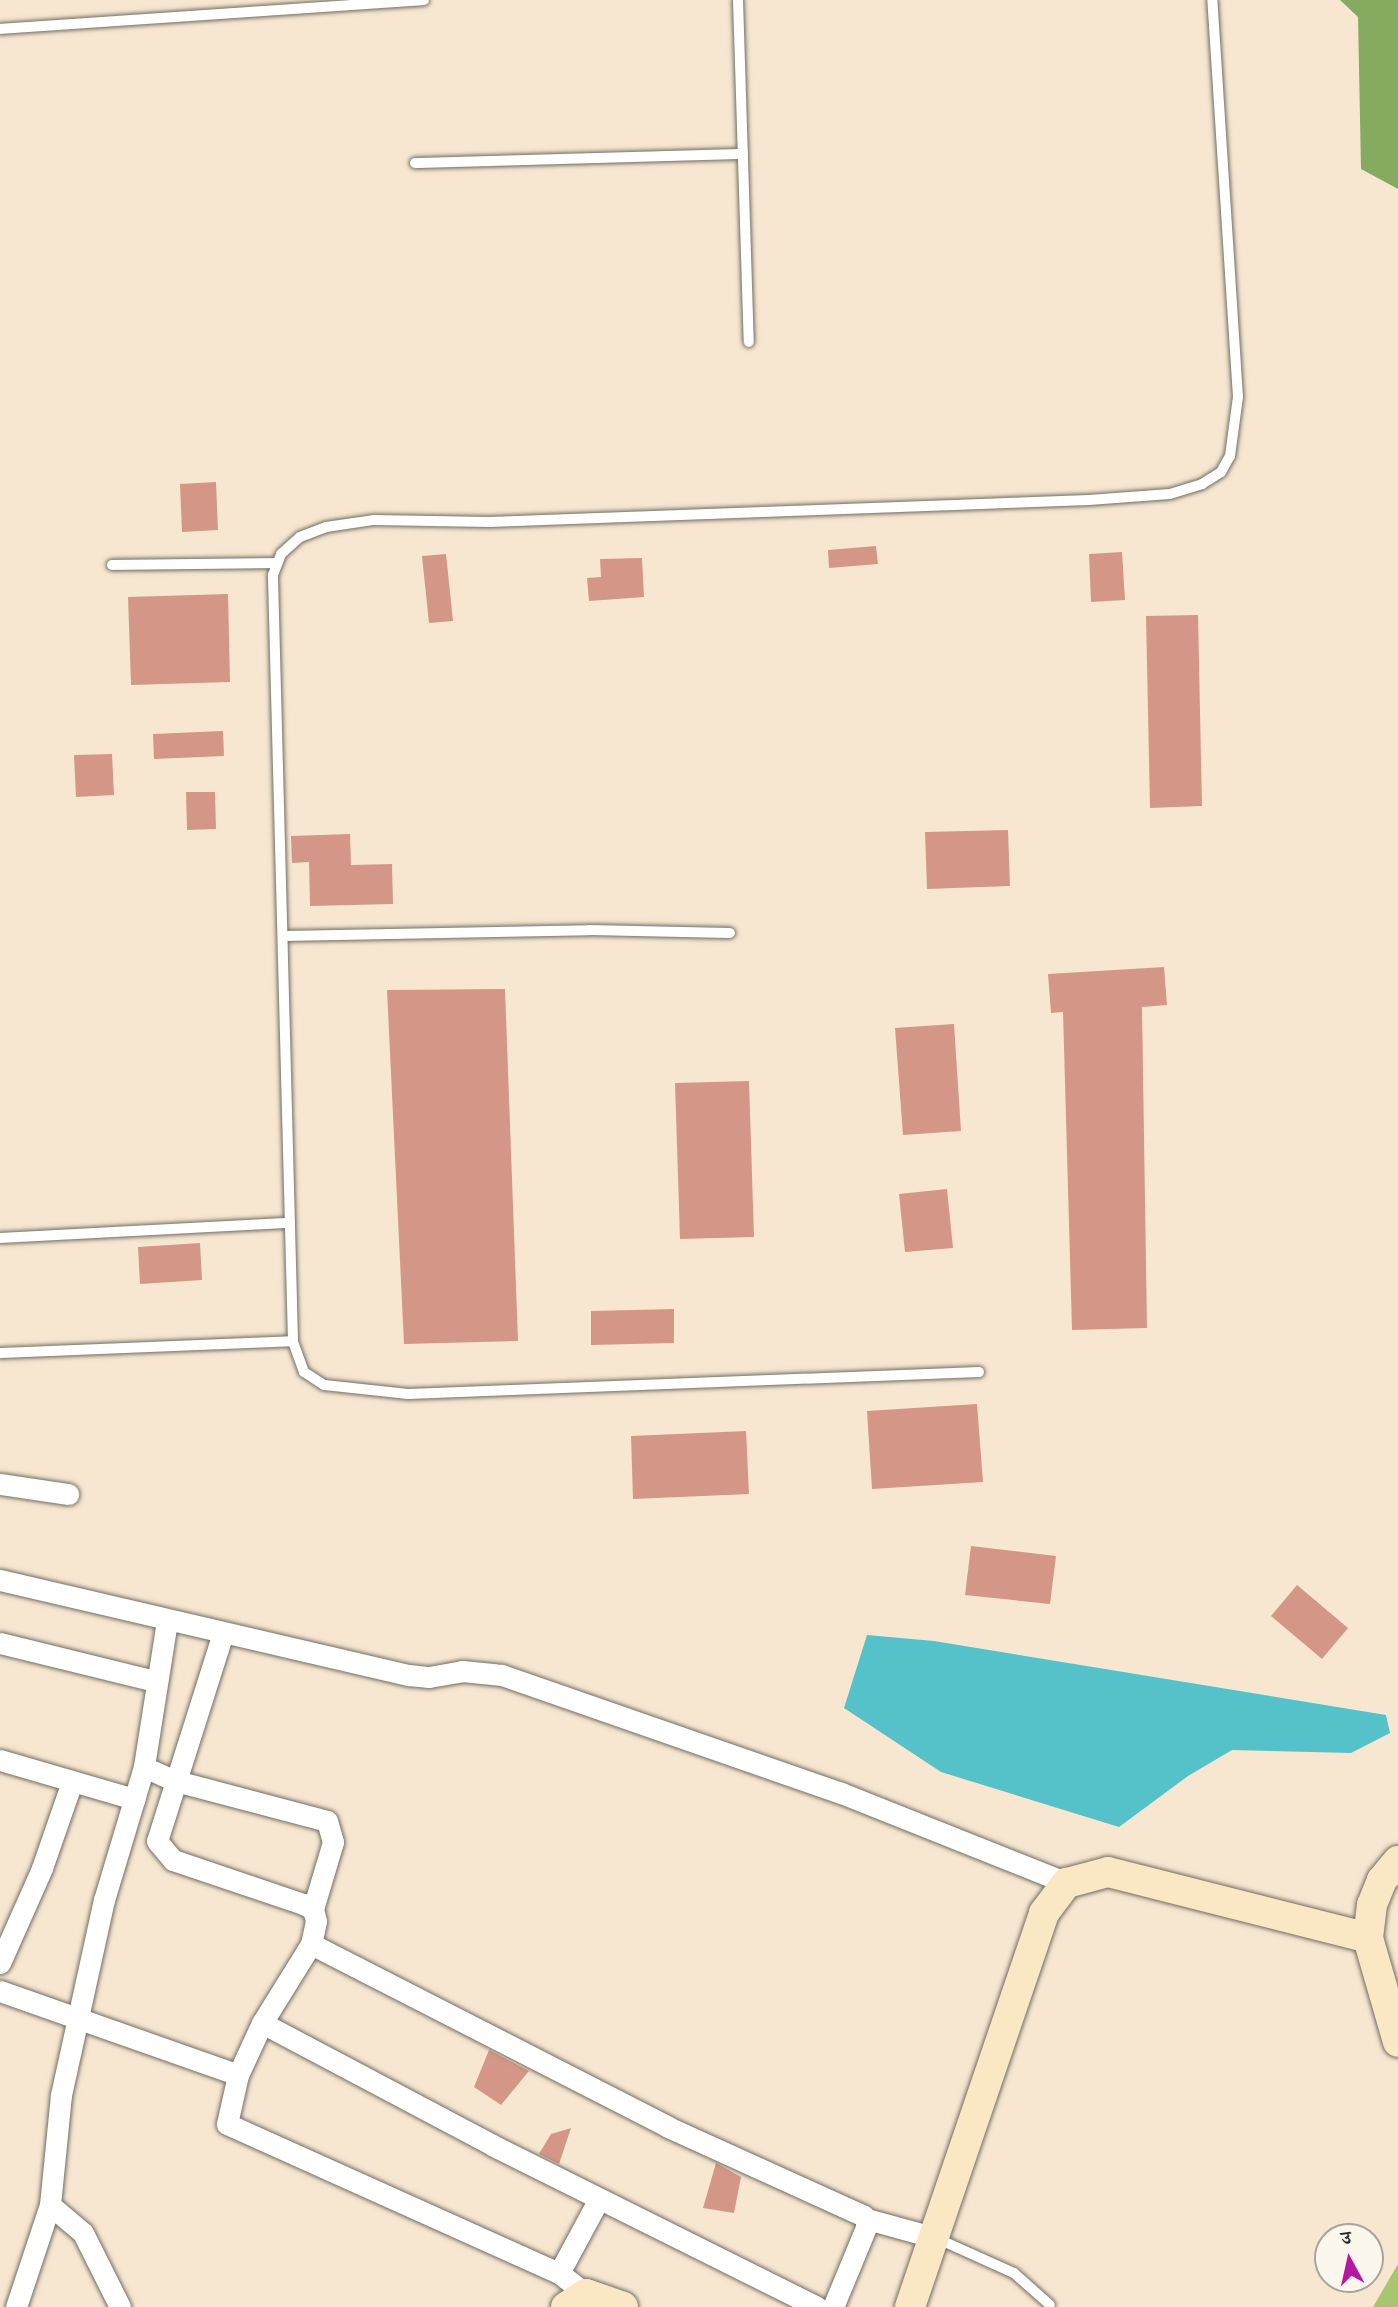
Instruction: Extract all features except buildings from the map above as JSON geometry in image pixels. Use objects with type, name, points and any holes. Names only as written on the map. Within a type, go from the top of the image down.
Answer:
[{"type":"street","points":[[0,1484],[68,1494]]},
{"type":"street","points":[[0,1580],[167,1621],[409,1675],[480,1671],[513,1678],[829,1788],[1067,1883],[1108,1872],[1368,1938]]},
{"type":"street","points":[[16,2307],[50,2204],[61,2095],[122,1837],[144,1767],[155,1681],[167,1621]]},
{"type":"street","points":[[161,1851],[158,1829],[223,1633]]},
{"type":"street","points":[[0,1643],[155,1681]]},
{"type":"street","points":[[0,1760],[134,1799]]},
{"type":"street","points":[[144,1767],[176,1781],[327,1821],[333,1842],[313,1909],[316,1921],[311,1944],[262,2023],[238,2075],[226,2112],[231,2127],[559,2273],[576,2301],[622,2307]]},
{"type":"street","points":[[0,1964],[42,1868],[72,1783]]},
{"type":"street","points":[[122,1837],[161,1851],[188,1866],[313,1909]]},
{"type":"street","points":[[1398,1861],[1382,1880],[1372,1905],[1368,1938],[1398,2042]]},
{"type":"street","points":[[910,2307],[936,2238],[1044,1913],[1067,1883]]},
{"type":"street","points":[[311,1944],[668,2127],[867,2219],[936,2238]]},
{"type":"street","points":[[0,1991],[238,2075]]},
{"type":"street","points":[[262,2023],[599,2199],[817,2307]]},
{"type":"street","points":[[559,2273],[599,2199]]},
{"type":"street","points":[[50,2204],[78,2225],[120,2307]]},
{"type":"street","points":[[833,2307],[867,2219]]},
{"type":"lane","points":[[0,29],[424,0]]},
{"type":"lane","points":[[738,0],[749,342]]},
{"type":"lane","points":[[979,1372],[408,1394],[324,1385],[304,1372],[293,1341],[284,936],[271,610],[275,563],[300,537],[326,527],[374,520],[489,522],[1089,500],[1170,494],[1202,484],[1221,472],[1230,456],[1238,397],[1212,0]]},
{"type":"lane","points":[[415,163],[743,154]]},
{"type":"lane","points":[[113,565],[275,563]]},
{"type":"lane","points":[[284,936],[589,930],[730,933]]},
{"type":"lane","points":[[0,1238],[290,1223]]},
{"type":"lane","points":[[0,1353],[293,1341]]},
{"type":"lane","points":[[936,2238],[1014,2273],[1050,2305]]},
{"type":"green space","points":[[1340,0],[1398,0],[1398,189],[1361,169],[1358,17]]},
{"type":"green space","points":[[1398,2264],[1398,2307],[1373,2307],[1381,2293],[1384,2293],[1384,2288]]},
{"type":"water","points":[[867,1635],[934,1641],[1386,1715],[1390,1733],[1351,1753],[1232,1750],[1188,1776],[1119,1827],[941,1772],[844,1708]]}]
